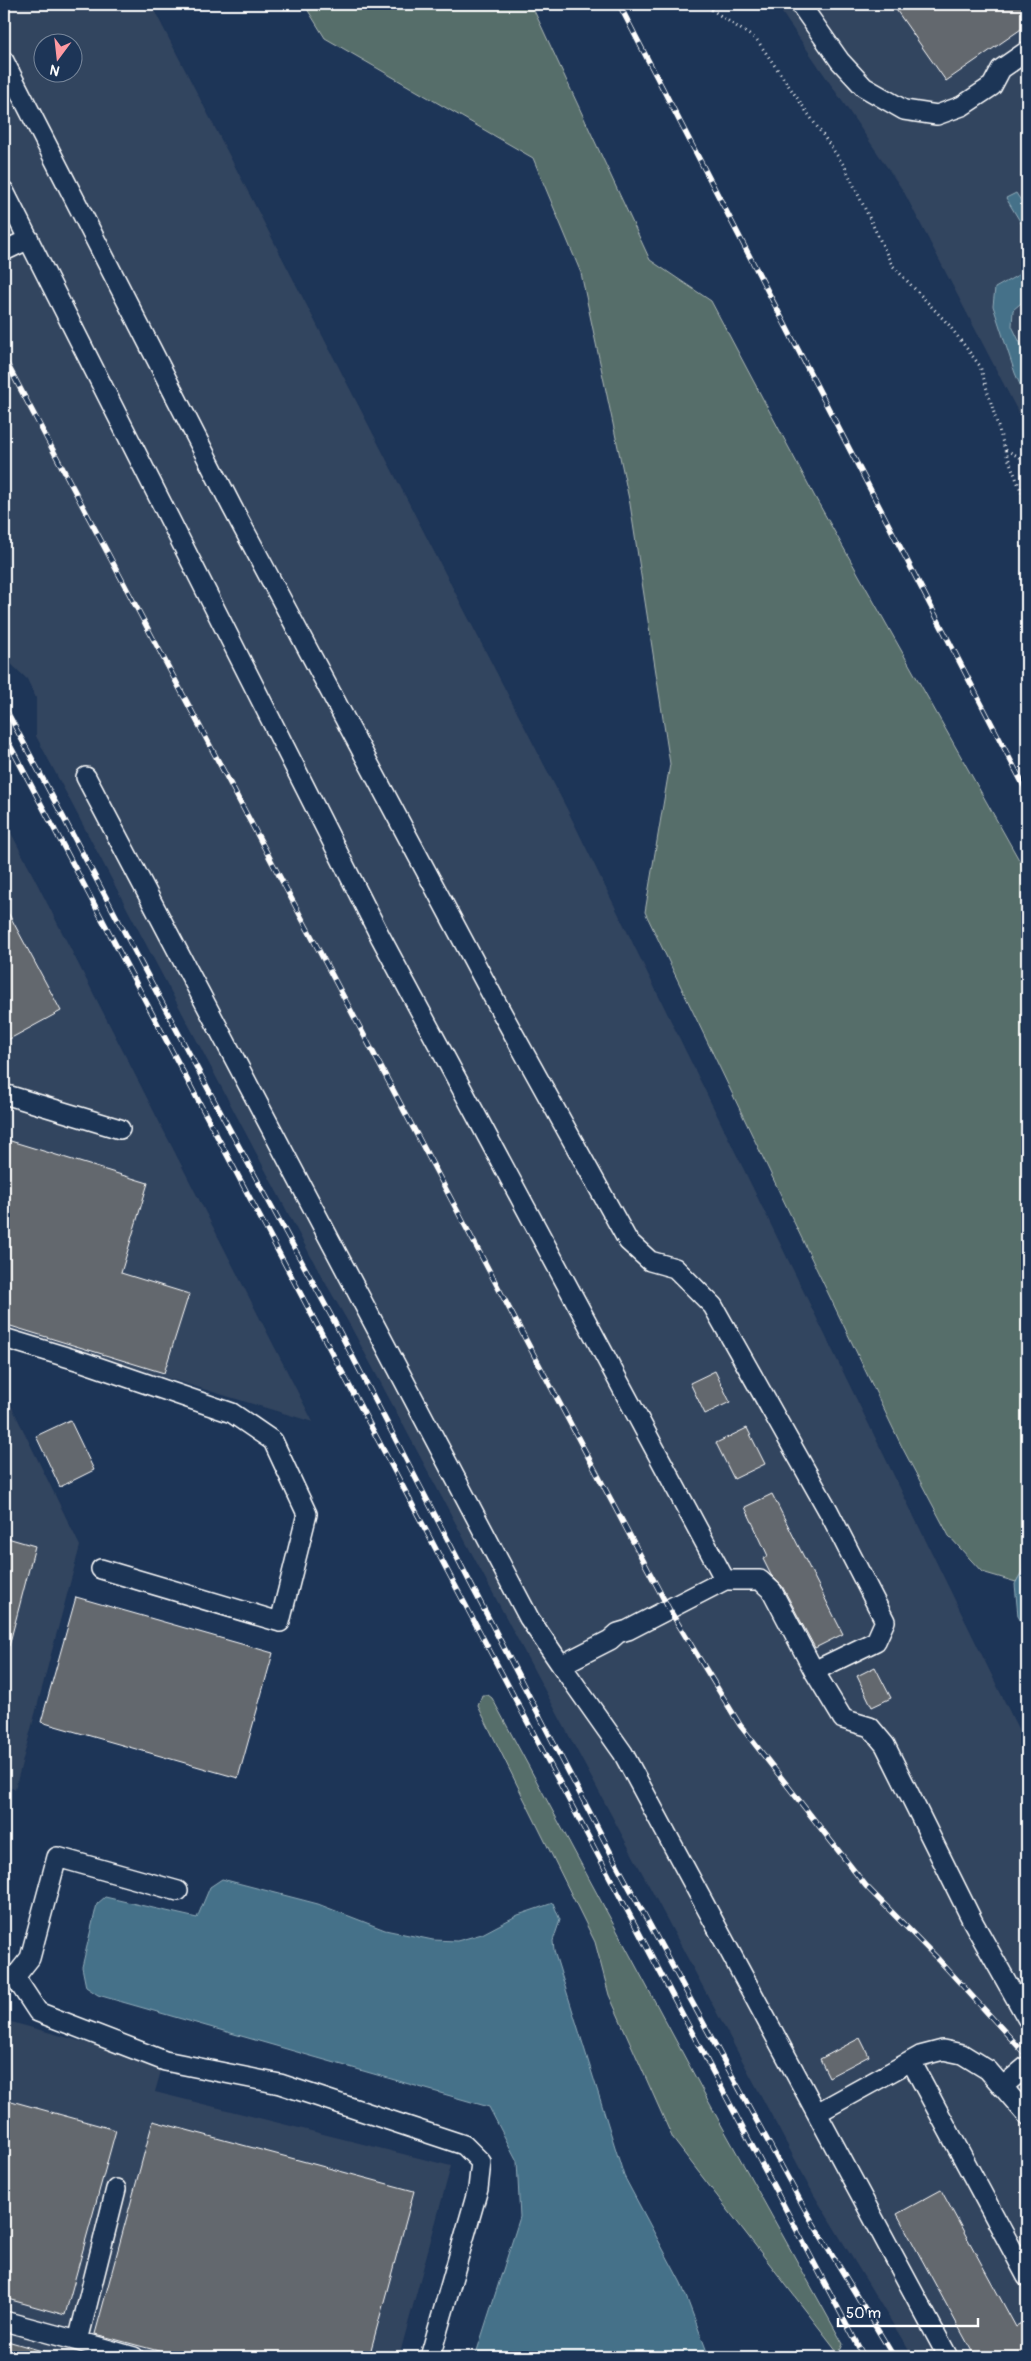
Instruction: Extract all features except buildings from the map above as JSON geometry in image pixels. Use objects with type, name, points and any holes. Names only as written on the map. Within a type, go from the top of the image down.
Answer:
[{"type":"lane","points":[[800,4],[840,60],[864,87],[904,110],[937,115],[962,106],[992,86],[1001,69],[1027,52]]},
{"type":"lane","points":[[4,61],[232,507],[488,986],[628,1241],[650,1260],[675,1268],[714,1306],[824,1503],[885,1621],[876,1641],[814,1671]]},
{"type":"lane","points":[[4,191],[380,936],[725,1580]]},
{"type":"lane","points":[[4,251],[28,239]]},
{"type":"lane","points":[[86,777],[529,1618],[623,1753],[736,1968],[817,2113],[948,2357]]},
{"type":"lane","points":[[4,1094],[120,1129]]},
{"type":"lane","points":[[4,1338],[83,1362],[232,1413],[273,1441],[307,1514],[280,1622],[101,1569]]},
{"type":"lane","points":[[562,1664],[610,1640],[618,1633],[628,1630],[725,1580],[760,1580],[772,1591],[814,1671],[844,1719],[870,1727],[885,1745],[973,1922],[1027,2018]]},
{"type":"lane","points":[[178,1891],[57,1857],[30,1958],[10,1975],[38,2012],[165,2061],[280,2084],[464,2145],[481,2162],[478,2189],[430,2357]]},
{"type":"lane","points":[[817,2113],[920,2056],[943,2050],[962,2054],[988,2070],[1027,2115]]},
{"type":"lane","points":[[911,2061],[1027,2277]]},
{"type":"lane","points":[[1002,2087],[1027,2066]]},
{"type":"lane","points":[[78,2342],[116,2189]]},
{"type":"lane","points":[[4,2320],[134,2357]]},
{"type":"path","points":[[704,4],[757,40],[845,168],[892,265],[949,325],[980,366],[1005,450],[1027,506]]},
{"type":"path","points":[[1005,450],[1027,461]]},
{"type":"shaded area","points":[[4,4],[151,4],[568,811],[1027,1747],[1027,2357],[913,2357],[814,2195],[351,1327],[318,1270],[36,736],[36,698],[27,679],[10,663],[4,652]]},
{"type":"shaded area","points":[[776,4],[1027,4],[1027,429],[904,192]]},
{"type":"shaded area","points":[[1016,193],[1027,210],[1027,233],[1006,198]]},
{"type":"shaded area","points":[[1027,270],[1027,298],[1013,310],[1012,326],[1027,357],[1027,401],[1015,373],[993,306],[995,288]]},
{"type":"shaded area","points":[[4,819],[313,1422],[4,1329]]},
{"type":"shaded area","points":[[4,1391],[80,1546],[15,1789],[4,1786]]},
{"type":"shaded area","points":[[1027,1563],[1027,1633],[1018,1616],[1015,1584]]},
{"type":"shaded area","points":[[222,1879],[318,1904],[385,1930],[433,1940],[457,1941],[482,1934],[518,1915],[553,1903],[560,1920],[553,1941],[554,1951],[624,2176],[681,2283],[709,2357],[475,2357],[520,2217],[517,2161],[489,2107],[98,1995],[86,1987],[82,1967],[97,1904],[105,1897],[197,1918],[210,1887]]},
{"type":"shaded area","points":[[4,2020],[163,2064],[155,2092],[451,2166],[399,2357],[4,2357]]},
{"type":"green space","points":[[304,4],[531,4],[650,260],[711,301],[815,497],[1027,874],[1027,1563],[1016,1582],[982,1572],[949,1536],[902,1447],[645,912],[670,764],[630,504],[581,273],[533,158],[325,38]]},
{"type":"green space","points":[[482,1695],[488,1695],[492,1698],[718,2119],[843,2344],[841,2349],[837,2351],[673,2139],[609,1995],[595,1942],[478,1706]]},
{"type":"railway","points":[[619,4],[1027,792]]},
{"type":"railway","points":[[4,358],[669,1609],[740,1725],[866,1886],[939,1960],[1027,2056]]},
{"type":"railway","points":[[4,706],[334,1321],[615,1861],[807,2213],[894,2357]]},
{"type":"railway","points":[[4,734],[864,2357]]}]
